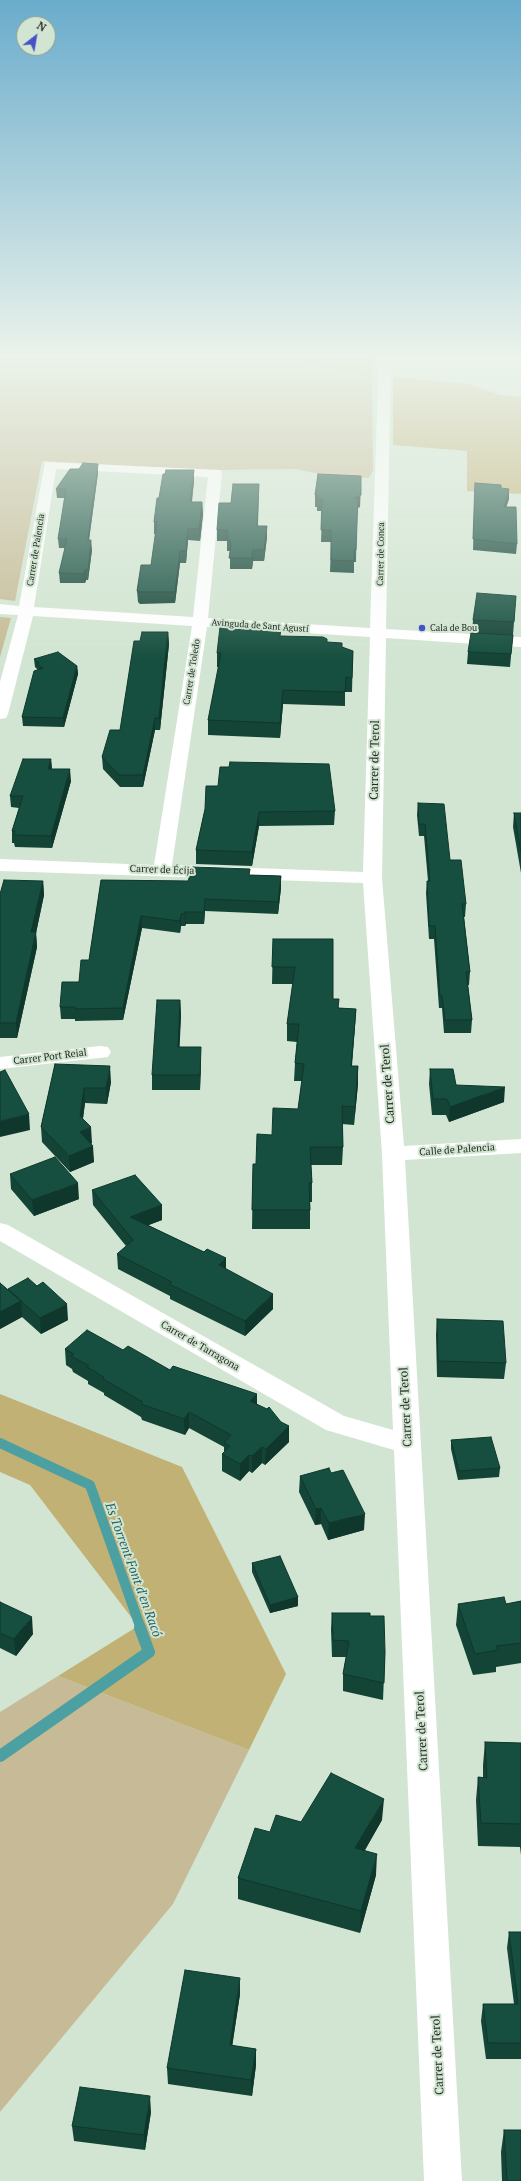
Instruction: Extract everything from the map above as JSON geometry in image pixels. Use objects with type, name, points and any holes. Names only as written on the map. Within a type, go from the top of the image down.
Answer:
[{"type":"street","name":"Carrer de Conca","points":[[378,634],[383,455]]},
{"type":"street","name":"Carrer de Palencia","points":[[26,612],[50,465],[216,473]]},
{"type":"street","name":"Carrer de Toledo","points":[[162,870],[200,623],[216,473]]},
{"type":"street","name":"Avinguda de Sant Agustí","points":[[0,609],[26,612],[521,642]]},
{"type":"street","points":[[0,714],[26,612]]},
{"type":"street","name":"Carrer de Terol","points":[[378,634],[372,878],[393,1154],[443,2181]]},
{"type":"street","name":"Carrer de Écija","points":[[0,864],[372,878]]},
{"type":"street","name":"Carrer Port Reial","points":[[0,1063],[100,1052]]},
{"type":"street","name":"Calle de Palencia","points":[[393,1154],[521,1146]]},
{"type":"street","name":"Carrer de Tarragona","points":[[0,1231],[335,1423],[390,1440],[408,1440]]},
{"type":"shaded area","points":[[0,455],[373,455],[373,470],[369,478],[329,476],[296,469],[209,470],[42,461],[15,601],[0,599]]},
{"type":"shaded area","points":[[467,455],[521,455],[521,494],[467,491]]},
{"type":"shaded area","points":[[0,617],[11,618],[0,657]]},
{"type":"shaded area","points":[[0,1394],[182,1467],[286,1674],[249,1750],[58,1676],[138,1626],[30,1485],[0,1472]]},
{"type":"shaded area","points":[[58,1676],[249,1750],[173,1904],[0,2112],[0,1712]]},
{"type":"building","points":[[83,463],[98,464],[88,538],[88,540],[91,540],[88,570],[85,570],[84,574],[59,573],[67,539],[58,539],[66,489],[56,489],[70,469],[79,469]]},
{"type":"building","points":[[166,470],[194,470],[190,502],[202,502],[199,529],[188,529],[186,551],[180,551],[175,592],[139,592],[137,591],[141,565],[151,565],[157,522],[154,522],[157,498],[159,498],[163,474],[165,474]]},
{"type":"building","points":[[318,474],[361,476],[361,495],[354,498],[358,498],[356,550],[354,550],[354,561],[331,560],[331,530],[321,530],[322,499],[317,499],[317,495],[315,495]]},
{"type":"building","points":[[475,483],[501,485],[501,488],[509,489],[504,507],[516,507],[517,544],[473,539]]},
{"type":"building","points":[[233,484],[259,484],[257,526],[267,526],[264,550],[253,550],[252,558],[229,558],[231,545],[230,540],[227,540],[228,530],[217,530],[219,503],[231,503]]},
{"type":"building","points":[[477,593],[516,596],[514,622],[473,620]]},
{"type":"building","points":[[220,627],[281,627],[280,636],[323,637],[327,639],[327,642],[342,643],[342,647],[353,651],[352,678],[346,677],[345,692],[283,690],[280,723],[208,720],[221,653],[217,653]]},
{"type":"building","points":[[142,632],[168,632],[159,718],[155,718],[143,775],[119,775],[102,757],[110,730],[120,730],[134,641],[140,641]]},
{"type":"building","points":[[471,633],[513,635],[511,654],[468,652]]},
{"type":"building","points":[[58,652],[77,666],[63,718],[22,717],[34,671],[43,668],[37,664],[39,663],[34,659]]},
{"type":"building","points":[[23,759],[51,759],[48,769],[70,769],[51,836],[14,835],[15,831],[12,831],[23,796],[10,796]]},
{"type":"building","points":[[230,762],[329,764],[335,811],[259,812],[252,852],[196,850],[205,809],[206,786],[218,786],[220,767],[229,767]]},
{"type":"building","points":[[418,803],[444,804],[450,860],[461,860],[466,904],[462,904],[470,972],[466,972],[472,1020],[445,1020],[442,996],[440,996],[435,926],[429,926],[427,881],[430,881],[425,824],[419,824]]},
{"type":"building","points":[[514,813],[521,813],[521,852]]},
{"type":"building","points":[[193,867],[250,869],[249,875],[281,876],[278,902],[205,899],[204,912],[185,912],[185,914],[181,914],[180,921],[141,916],[123,1008],[75,1009],[75,1007],[60,1007],[62,982],[79,982],[81,960],[89,960],[101,880],[188,881]]},
{"type":"building","points":[[4,880],[43,881],[31,932],[36,932],[16,1023],[0,1023],[0,894]]},
{"type":"building","points":[[273,939],[333,939],[333,999],[339,999],[338,1008],[356,1009],[351,1066],[358,1066],[355,1107],[342,1106],[343,1147],[310,1147],[312,1183],[309,1183],[310,1210],[252,1210],[253,1164],[256,1164],[257,1134],[272,1135],[273,1108],[298,1109],[304,1064],[295,1063],[299,1024],[287,1024],[295,967],[272,967]]},
{"type":"building","points":[[157,1000],[180,1000],[178,1047],[201,1047],[200,1075],[152,1075]]},
{"type":"building","points":[[55,1064],[110,1066],[106,1088],[84,1088],[80,1116],[91,1127],[80,1132],[93,1146],[69,1156],[41,1127]]},
{"type":"building","points":[[430,1069],[453,1069],[456,1085],[505,1087],[450,1107],[447,1099],[433,1099]]},
{"type":"building","points":[[5,1070],[29,1114],[0,1121],[0,1072]]},
{"type":"building","points":[[55,1157],[78,1183],[32,1200],[10,1174]]},
{"type":"building","points":[[135,1175],[162,1205],[130,1217],[204,1252],[207,1249],[226,1258],[219,1265],[273,1294],[245,1321],[169,1284],[172,1282],[117,1254],[133,1240],[92,1190]]},
{"type":"building","points":[[28,1278],[37,1286],[43,1282],[67,1304],[40,1318],[8,1289]]},
{"type":"building","points":[[0,1283],[21,1301],[0,1312]]},
{"type":"building","points":[[437,1319],[503,1321],[506,1363],[438,1361]]},
{"type":"building","points":[[87,1330],[123,1350],[128,1346],[170,1370],[173,1366],[257,1394],[250,1401],[267,1409],[269,1407],[281,1422],[289,1426],[266,1449],[262,1447],[252,1456],[249,1455],[240,1464],[222,1454],[230,1446],[224,1443],[231,1435],[189,1412],[184,1419],[141,1404],[143,1402],[103,1379],[104,1377],[87,1367],[89,1366],[71,1356],[74,1354],[65,1349]]},
{"type":"building","points":[[491,1437],[500,1468],[459,1471],[451,1440]]},
{"type":"building","points":[[329,1468],[331,1473],[343,1470],[365,1514],[329,1523],[321,1508],[316,1509],[300,1476]]},
{"type":"building","points":[[280,1556],[298,1597],[270,1605],[252,1563]]},
{"type":"building","points":[[504,1597],[506,1604],[521,1601],[521,1643],[496,1646],[498,1650],[475,1654],[458,1604]]},
{"type":"building","points":[[0,1602],[32,1617],[14,1639],[0,1633]]},
{"type":"building","points":[[332,1613],[370,1613],[370,1616],[384,1616],[384,1683],[343,1674],[349,1641],[333,1640]]},
{"type":"building","points":[[485,1742],[521,1743],[521,1824],[481,1823],[478,1777],[487,1778]]},
{"type":"building","points":[[331,1773],[384,1799],[355,1848],[377,1854],[361,1911],[238,1878],[255,1828],[270,1832],[276,1815],[301,1822]]},
{"type":"building","points":[[509,1932],[521,1932],[521,2043],[488,2043],[483,2004],[518,2004]]},
{"type":"building","points":[[185,1970],[240,1978],[230,2045],[256,2049],[251,2080],[167,2068]]},
{"type":"building","points":[[80,2087],[150,2096],[144,2135],[72,2126]]},
{"type":"building","points":[[504,2130],[521,2130],[521,2181],[507,2181]]},
{"type":"waterway","name":"Es Torrent Font d'en Racó","points":[[0,1443],[90,1485],[141,1629]]},
{"type":"waterway","name":"Es Torrent Font d'en Racó","points":[[0,1756],[149,1652],[140,1628]]},
{"type":"place","name":"Cala de Bou","points":[[422,628]]}]
